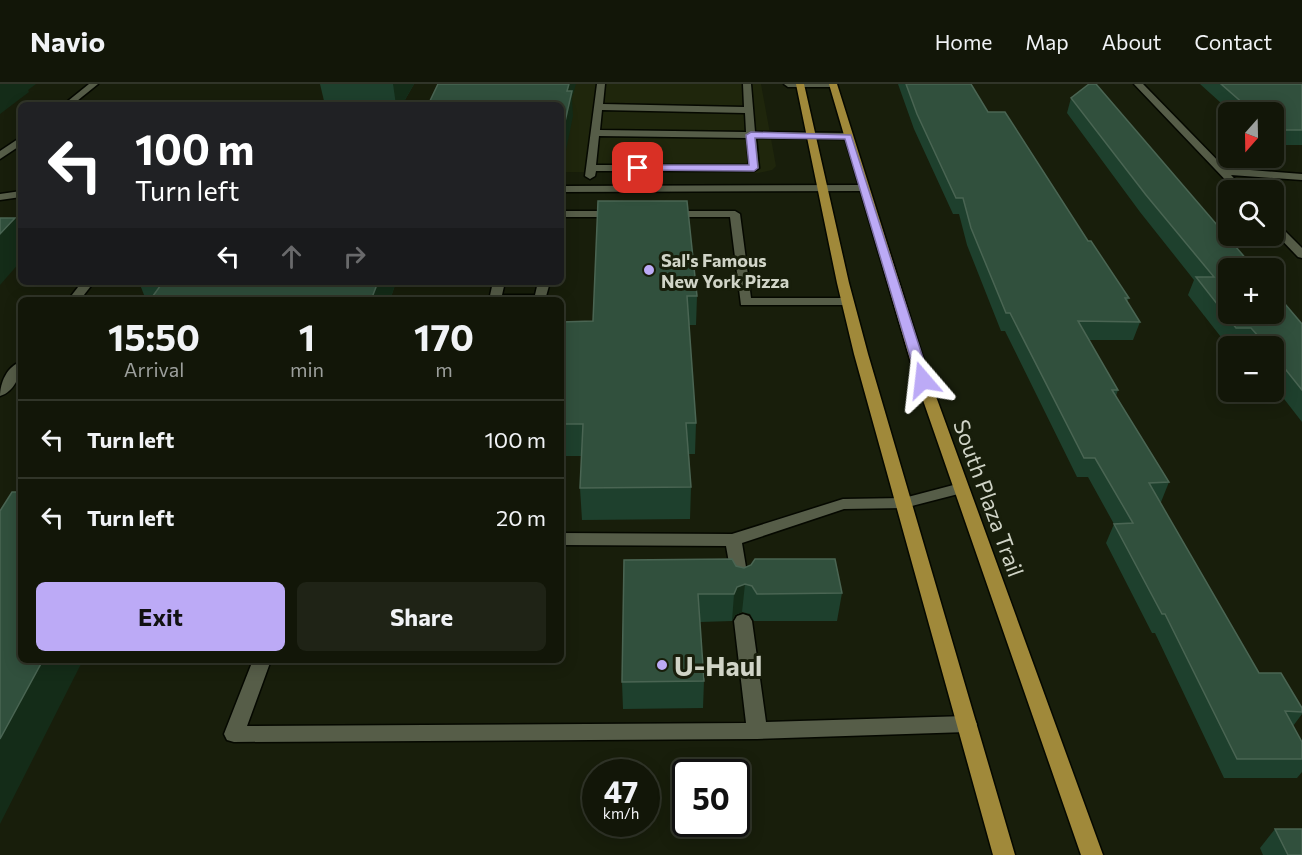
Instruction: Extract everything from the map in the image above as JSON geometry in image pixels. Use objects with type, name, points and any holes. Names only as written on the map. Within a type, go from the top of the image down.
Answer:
[{"type":"main road","points":[[800,84],[847,302],[1005,855]]},
{"type":"main road","name":"South Plaza Trail","points":[[833,84],[923,380],[1092,855]]},
{"type":"street","points":[[71,102],[94,84]]},
{"type":"street","points":[[588,189],[601,84]]},
{"type":"street","points":[[591,168],[754,168],[747,84]]},
{"type":"street","points":[[788,84],[833,84]]},
{"type":"street","points":[[1138,84],[1230,180]]},
{"type":"street","points":[[599,107],[749,110]]},
{"type":"street","points":[[595,133],[848,136]]},
{"type":"street","points":[[0,156],[18,142]]},
{"type":"street","points":[[1221,171],[1302,177]]},
{"type":"street","points":[[564,189],[863,188]]},
{"type":"street","points":[[0,197],[18,194]]},
{"type":"street","points":[[564,214],[630,214]]},
{"type":"street","points":[[654,214],[735,214],[745,302],[847,302]]},
{"type":"street","points":[[1284,236],[1302,255]]},
{"type":"street","points":[[76,297],[86,285]]},
{"type":"street","points":[[0,392],[18,370]]},
{"type":"street","points":[[564,539],[733,540],[843,504],[904,503],[962,488]]},
{"type":"street","points":[[733,540],[741,586]]},
{"type":"street","points":[[743,621],[757,731]]},
{"type":"street","points":[[261,663],[234,734],[757,731],[967,724]]},
{"type":"shaded area","points":[[470,84],[761,84],[776,166],[772,170],[758,173],[564,172],[564,102],[462,102]]},
{"type":"building","points":[[438,84],[569,84],[567,91],[572,91],[564,126],[564,102],[429,102]]},
{"type":"building","points":[[906,84],[971,84],[988,112],[1005,112],[1088,241],[1091,241],[1129,298],[1125,298],[1140,322],[1078,321],[1118,390],[1112,390],[1169,482],[1149,483],[1259,673],[1281,673],[1302,708],[1302,712],[1285,711],[1302,742],[1302,759],[1237,759],[1165,614],[1162,614],[1114,524],[1133,523],[1095,458],[1084,458],[1010,313],[1006,313],[971,228],[963,198],[956,198],[917,114]]},
{"type":"building","points":[[1089,84],[1096,84],[1218,226],[1218,246],[1235,246],[1245,258],[1218,258],[1218,305],[1196,277],[1214,277],[1146,195],[1071,98]]},
{"type":"building","points":[[1221,84],[1302,84],[1302,130],[1284,130],[1284,102],[1242,102]]},
{"type":"building","points":[[598,201],[687,201],[697,296],[687,296],[696,423],[686,423],[691,487],[580,488],[583,424],[564,424],[564,322],[593,321]]},
{"type":"building","points":[[0,218],[15,218],[0,234]]},
{"type":"building","points":[[161,285],[377,285],[372,297],[152,297]]},
{"type":"building","points":[[1284,303],[1302,324],[1302,390],[1284,368],[1284,336],[1258,336],[1251,328],[1236,328],[1233,324],[1284,324]]},
{"type":"building","points":[[18,490],[18,663],[41,663],[0,739],[0,511],[12,492]]},
{"type":"building","points":[[732,559],[736,566],[744,568],[751,565],[755,559],[835,559],[842,593],[757,594],[752,586],[745,584],[737,587],[734,594],[698,594],[704,681],[622,682],[624,560]]},
{"type":"building","points":[[1275,829],[1302,829],[1302,855],[1288,855]]},
{"type":"place","name":"Sal's Famous New York Pizza","points":[[649,270]]},
{"type":"place","name":"U-Haul","points":[[662,665]]},
{"type":"route","points":[[638,168],[754,168],[751,135],[848,136],[923,380]]}]
